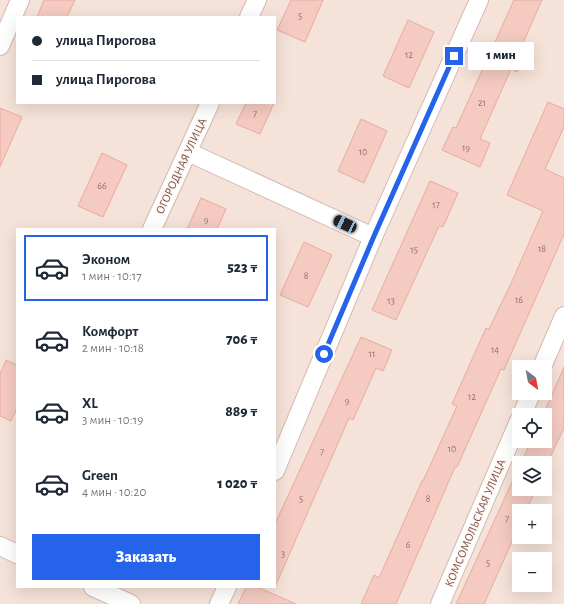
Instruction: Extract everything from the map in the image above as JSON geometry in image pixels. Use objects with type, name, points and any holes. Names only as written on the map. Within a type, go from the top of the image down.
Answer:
[{"type":"street","points":[[0,46],[20,0]]},
{"type":"street","points":[[249,16],[257,0]]},
{"type":"street","points":[[276,470],[374,236],[479,0]]},
{"type":"street","name":"ОГОРОДНАЯ УЛИЦА","points":[[152,228],[210,104]]},
{"type":"street","points":[[188,152],[374,236]]},
{"type":"street","points":[[545,360],[564,316]]},
{"type":"street","name":"КОМСОМОЛЬСКАЯ УЛИЦА","points":[[440,604],[512,437]]},
{"type":"street","points":[[95,588],[131,604]]},
{"type":"street","points":[[219,604],[227,588]]},
{"type":"shaded area","points":[[0,0],[564,0],[564,604],[0,604]]},
{"type":"building","points":[[44,0],[75,0],[67,16],[37,16]]},
{"type":"building","points":[[291,0],[323,0],[305,42],[277,30]]},
{"type":"building","points":[[514,0],[542,0],[523,43],[529,46],[517,72],[511,69],[480,139],[490,143],[480,167],[442,150],[453,127],[456,128]]},
{"type":"building","points":[[408,20],[434,32],[409,88],[383,76]]},
{"type":"building","points":[[548,102],[564,109],[564,127],[545,169],[564,178],[564,234],[504,370],[501,369],[457,467],[455,467],[396,604],[361,604],[374,575],[379,578],[457,406],[452,404],[486,328],[489,329],[513,279],[543,211],[507,195]]},
{"type":"building","points":[[246,104],[274,104],[260,134],[236,124]]},
{"type":"building","points":[[0,108],[22,117],[0,167]]},
{"type":"building","points":[[361,119],[387,131],[364,183],[338,171]]},
{"type":"building","points":[[102,153],[127,165],[103,217],[78,206]]},
{"type":"building","points":[[430,181],[458,193],[443,227],[439,226],[396,320],[372,310]]},
{"type":"building","points":[[201,198],[226,209],[217,228],[187,228]]},
{"type":"building","points":[[304,242],[332,255],[308,307],[280,295]]},
{"type":"building","points":[[361,337],[392,350],[383,371],[376,368],[353,420],[349,418],[276,585],[276,522]]},
{"type":"building","points":[[6,360],[16,365],[16,410],[11,421],[0,416],[0,374]]},
{"type":"building","points":[[564,367],[564,428],[551,456],[524,456],[528,448],[552,448],[552,408],[546,408],[550,400],[552,400],[552,394]]},
{"type":"building","points":[[512,482],[512,496],[533,496],[529,504],[512,504],[512,542],[484,604],[456,604]]},
{"type":"building","points":[[246,588],[259,588],[296,604],[238,604]]},
{"type":"route","points":[[324,354],[374,236],[454,56]]}]
